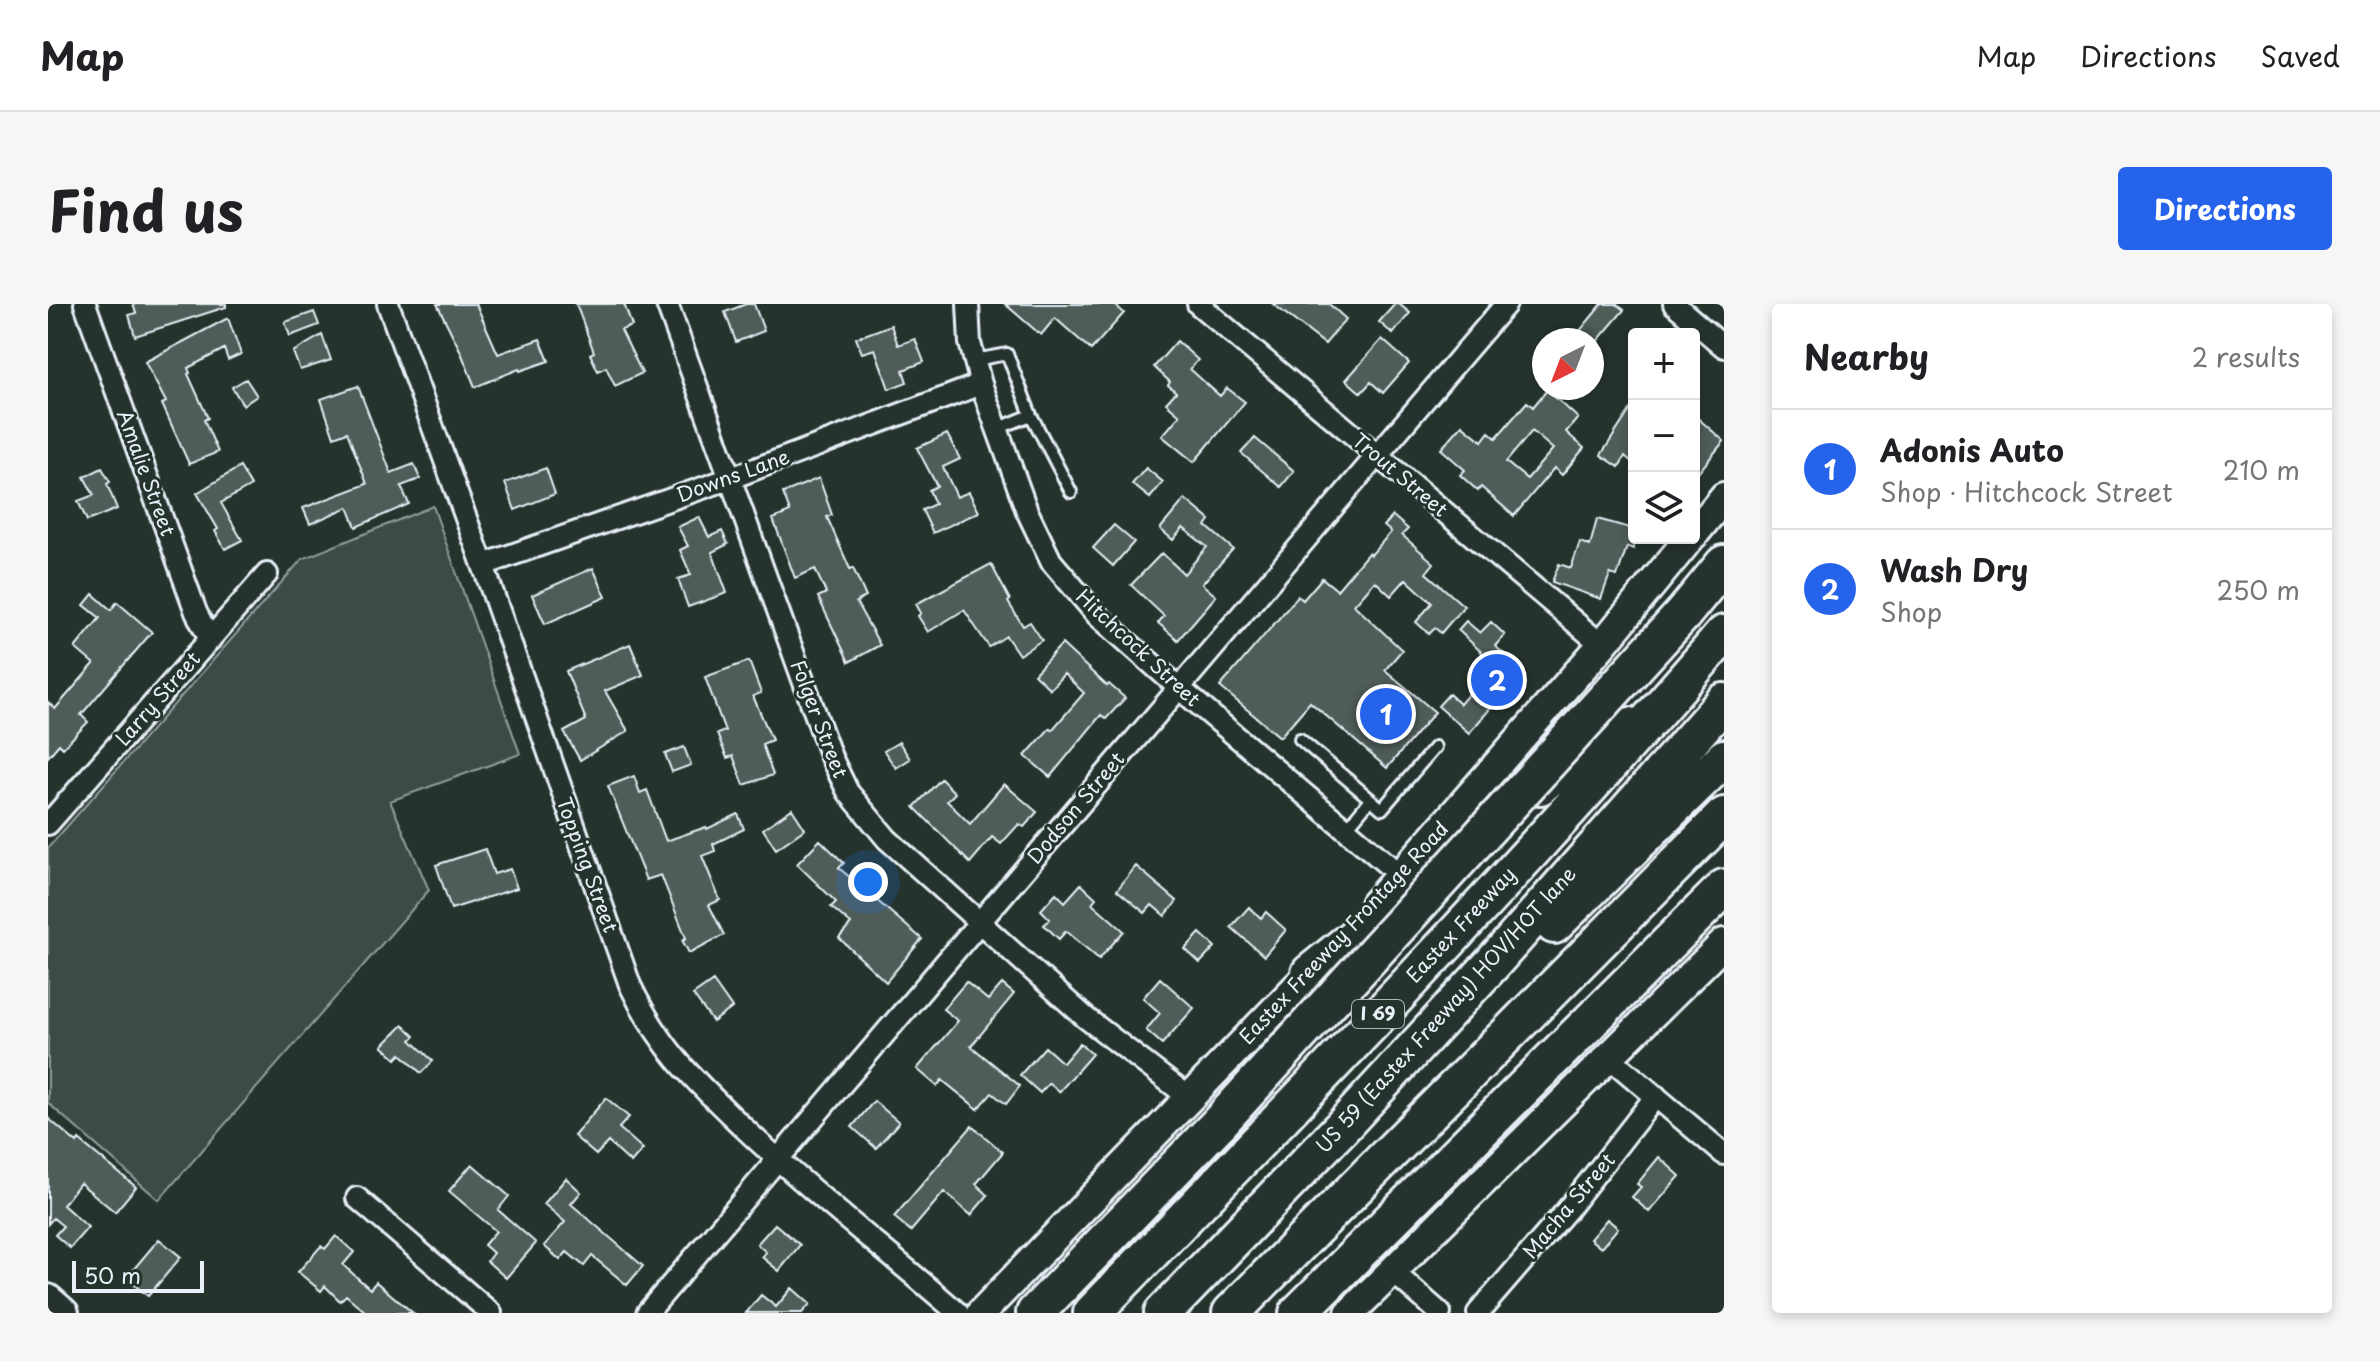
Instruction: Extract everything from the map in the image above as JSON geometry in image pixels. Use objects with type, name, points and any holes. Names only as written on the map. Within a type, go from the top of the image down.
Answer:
[{"type":"highway","points":[[1035,1313],[1220,1122],[1683,614],[1724,564]]},
{"type":"highway","name":"Eastex Freeway","points":[[1092,1313],[1446,943],[1660,709],[1724,634]]},
{"type":"highway","name":"US 59 (Eastex Freeway) HOV/HOT lane","points":[[1163,1313],[1341,1128],[1492,964],[1724,702]]},
{"type":"highway","points":[[1310,973],[1575,757],[1660,709]]},
{"type":"highway","points":[[1492,964],[1724,720]]},
{"type":"highway","points":[[1543,937],[1724,737]]},
{"type":"highway","points":[[1341,1128],[1543,937],[1724,758]]},
{"type":"highway","points":[[1231,1313],[1724,816]]},
{"type":"highway","points":[[1473,1068],[1724,872]]},
{"type":"highway","points":[[1298,1313],[1724,888]]},
{"type":"main road","name":"Eastex Freeway Frontage Road","points":[[1700,526],[1724,497]]},
{"type":"main road","name":"Eastex Freeway Frontage Road","points":[[981,1313],[1401,876],[1685,544]]},
{"type":"main road","points":[[1350,1313],[1724,943]]},
{"type":"main road","points":[[48,1299],[64,1313]]},
{"type":"street","name":"Amalie Street","points":[[85,304],[196,612],[210,640]]},
{"type":"street","name":"Topping Street","points":[[388,304],[630,985],[644,1014],[683,1069],[777,1160],[958,1313]]},
{"type":"street","name":"Folger Street","points":[[667,304],[831,757],[848,792],[887,839],[1086,1018],[1190,1098]]},
{"type":"street","name":"Hitchcock Street","points":[[968,304],[970,343],[981,384],[1027,511],[1051,561],[1097,615],[1401,876]]},
{"type":"street","name":"Trout Street","points":[[1198,304],[1602,645]]},
{"type":"street","name":"Dodson Street","points":[[647,1313],[1506,304]]},
{"type":"street","points":[[1674,304],[1724,347]]},
{"type":"street","name":"Downs Lane","points":[[483,565],[731,478],[981,384]]},
{"type":"street","name":"Larry Street","points":[[48,824],[267,574]]},
{"type":"street","points":[[1610,1058],[1724,1154]]},
{"type":"street","name":"Macha Street","points":[[1478,1313],[1567,1210],[1656,1096]]},
{"type":"street","points":[[357,1198],[491,1313]]},
{"type":"street","points":[[1392,1271],[1440,1313]]},
{"type":"lane","points":[[975,360],[1007,354],[1031,415],[1071,492]]},
{"type":"lane","points":[[997,429],[1031,415]]},
{"type":"lane","points":[[1300,739],[1382,809],[1435,747]]},
{"type":"lane","points":[[1346,829],[1370,800]]},
{"type":"shaded area","points":[[433,506],[520,754],[390,801],[429,890],[159,1200],[48,1103],[48,848],[302,559]]},
{"type":"building","points":[[133,304],[226,304],[226,307],[135,336],[129,315],[136,313]]},
{"type":"building","points":[[437,304],[476,304],[498,354],[540,339],[549,361],[475,387]]},
{"type":"building","points":[[576,304],[624,304],[632,326],[621,330],[642,373],[615,386],[606,367],[598,371]]},
{"type":"building","points":[[754,304],[764,331],[736,342],[725,312]]},
{"type":"building","points":[[1005,304],[1114,304],[1124,313],[1091,350],[1055,318],[1041,335]]},
{"type":"building","points":[[1273,304],[1329,304],[1346,319],[1325,344]]},
{"type":"building","points":[[1395,304],[1410,313],[1393,334],[1379,322]]},
{"type":"building","points":[[1602,304],[1616,304],[1624,310],[1604,333],[1604,328],[1582,328]]},
{"type":"building","points":[[314,312],[319,325],[290,336],[285,322]]},
{"type":"building","points":[[228,318],[241,354],[228,360],[224,349],[188,368],[208,418],[204,420],[218,452],[189,464],[162,404],[166,402],[145,362]]},
{"type":"building","points":[[891,325],[898,345],[915,339],[924,362],[903,370],[907,382],[889,389],[875,349],[862,353],[856,338]]},
{"type":"building","points":[[322,335],[331,360],[300,370],[293,352]]},
{"type":"building","points":[[1382,339],[1409,363],[1383,393],[1371,382],[1361,393],[1346,380]]},
{"type":"building","points":[[1177,341],[1198,360],[1190,369],[1220,396],[1227,388],[1245,402],[1194,462],[1162,436],[1180,415],[1166,403],[1176,392],[1154,367]]},
{"type":"building","points":[[246,379],[257,396],[243,405],[232,387]]},
{"type":"building","points":[[358,386],[391,473],[414,464],[420,479],[401,486],[409,504],[356,527],[348,507],[310,524],[303,508],[367,484],[347,432],[334,437],[321,399]]},
{"type":"building","points":[[1539,400],[1558,400],[1578,418],[1566,432],[1584,448],[1562,475],[1554,468],[1514,516],[1481,487],[1478,491],[1460,475],[1465,470],[1441,449],[1462,425],[1482,441],[1489,432],[1496,438],[1527,402],[1533,407]],"holes":[[[1532,431],[1553,449],[1527,479],[1506,462]]]},
{"type":"building","points":[[1628,413],[1628,459],[1625,456],[1619,467],[1601,455]]},
{"type":"building","points":[[1700,420],[1724,441],[1700,471]]},
{"type":"building","points":[[947,434],[960,459],[943,467],[957,497],[969,492],[979,512],[933,533],[922,510],[935,504],[929,490],[937,486],[917,448]]},
{"type":"building","points":[[1255,438],[1294,471],[1281,487],[1241,453]]},
{"type":"building","points":[[240,467],[251,486],[221,503],[242,540],[225,549],[215,531],[218,529],[197,493]]},
{"type":"building","points":[[102,468],[110,482],[107,484],[117,509],[87,521],[78,501],[94,495],[84,477]]},
{"type":"building","points":[[546,468],[555,494],[515,510],[505,483]]},
{"type":"building","points":[[1146,468],[1163,482],[1150,498],[1132,484]]},
{"type":"building","points":[[819,478],[832,515],[827,517],[866,597],[856,602],[880,645],[849,662],[818,597],[826,593],[815,569],[795,578],[773,519],[790,512],[783,493]]},
{"type":"building","points":[[1185,499],[1210,520],[1206,526],[1233,549],[1202,584],[1216,596],[1178,640],[1158,623],[1164,616],[1131,585],[1162,553],[1184,574],[1207,547],[1183,528],[1173,540],[1160,529]]},
{"type":"building","points":[[1393,516],[1408,529],[1402,535],[1434,563],[1426,573],[1464,606],[1441,633],[1435,628],[1429,634],[1416,622],[1432,603],[1406,579],[1391,596],[1375,581],[1354,605],[1402,650],[1385,670],[1435,712],[1387,768],[1310,702],[1280,737],[1220,687],[1298,596],[1303,600],[1322,578],[1337,590],[1368,553],[1371,555],[1391,532],[1384,526]]},
{"type":"building","points":[[699,517],[709,537],[722,531],[728,544],[712,552],[727,593],[688,607],[678,579],[691,575],[680,550],[688,546],[678,527]]},
{"type":"building","points":[[1597,519],[1628,527],[1628,544],[1634,544],[1634,549],[1627,547],[1617,576],[1610,574],[1601,599],[1552,582],[1559,564],[1571,568],[1580,542],[1590,546]]},
{"type":"building","points":[[1114,525],[1134,542],[1113,566],[1093,548]]},
{"type":"building","points":[[991,564],[1023,626],[1030,622],[1042,640],[1019,655],[1006,636],[989,647],[964,610],[928,632],[918,616],[921,613],[916,604]]},
{"type":"building","points":[[593,568],[606,597],[545,624],[532,595]]},
{"type":"building","points":[[93,594],[111,610],[117,602],[152,632],[81,715],[88,722],[63,748],[59,744],[48,757],[48,702],[55,709],[94,664],[75,648],[100,618],[84,605]]},
{"type":"building","points":[[1466,621],[1480,633],[1491,622],[1505,635],[1495,646],[1523,671],[1469,733],[1438,706],[1449,694],[1460,704],[1494,664],[1458,630]]},
{"type":"building","points":[[630,644],[643,675],[605,691],[628,731],[580,760],[564,732],[586,720],[566,671]]},
{"type":"building","points":[[1062,644],[1107,686],[1109,684],[1125,698],[1106,719],[1101,715],[1050,777],[1025,756],[1084,693],[1064,674],[1050,689],[1034,674]]},
{"type":"building","points":[[749,661],[761,693],[753,696],[772,740],[762,744],[773,775],[744,785],[733,756],[727,758],[717,734],[725,731],[705,677]]},
{"type":"building","points":[[899,742],[910,759],[896,768],[884,751]]},
{"type":"building","points":[[684,747],[691,765],[672,772],[665,754]]},
{"type":"building","points":[[634,776],[640,793],[647,790],[666,841],[707,829],[738,814],[744,829],[713,844],[715,851],[702,856],[720,900],[709,905],[724,935],[689,953],[661,875],[646,880],[608,786]]},
{"type":"building","points":[[941,779],[955,793],[947,801],[970,824],[1004,784],[1037,812],[1024,827],[1019,824],[1001,844],[992,837],[970,863],[914,807]]},
{"type":"building","points":[[792,809],[805,829],[776,849],[763,829]]},
{"type":"building","points":[[820,840],[844,863],[839,868],[922,939],[886,982],[839,938],[851,924],[831,907],[836,902],[797,864]]},
{"type":"building","points":[[485,849],[494,874],[510,869],[517,888],[451,909],[436,865]]},
{"type":"building","points":[[1136,866],[1177,901],[1165,916],[1152,905],[1145,913],[1117,890]]},
{"type":"building","points":[[1081,884],[1096,898],[1092,903],[1124,931],[1099,959],[1066,931],[1059,939],[1044,925],[1050,919],[1041,910],[1056,893],[1065,902]]},
{"type":"building","points":[[1249,907],[1261,918],[1266,912],[1286,930],[1264,956],[1231,927]]},
{"type":"building","points":[[1200,933],[1215,947],[1200,963],[1185,949]]},
{"type":"building","points":[[1160,978],[1194,1008],[1162,1044],[1146,1030],[1160,1013],[1143,998]]},
{"type":"building","points":[[713,981],[732,1008],[713,1022],[693,995]]},
{"type":"building","points":[[966,982],[988,1000],[1002,984],[1014,994],[971,1046],[1020,1086],[1006,1104],[992,1093],[978,1109],[942,1080],[937,1086],[917,1069],[958,1021],[943,1009]]},
{"type":"building","points":[[403,1025],[415,1036],[411,1040],[433,1061],[421,1073],[401,1054],[396,1059],[382,1046]]},
{"type":"building","points":[[1080,1043],[1092,1054],[1059,1092],[1049,1083],[1040,1093],[1020,1075],[1045,1047],[1063,1063]]},
{"type":"building","points":[[606,1098],[629,1117],[619,1128],[643,1149],[631,1163],[608,1142],[596,1155],[574,1136]]},
{"type":"building","points":[[874,1101],[899,1122],[876,1148],[852,1127]]},
{"type":"building","points":[[48,1118],[136,1187],[115,1212],[80,1183],[63,1205],[88,1227],[70,1248],[55,1235],[63,1226],[53,1218],[48,1224]]},
{"type":"building","points":[[972,1126],[1003,1152],[976,1184],[988,1195],[971,1215],[944,1192],[911,1231],[894,1217]]},
{"type":"building","points":[[1659,1157],[1680,1176],[1649,1212],[1632,1197],[1641,1187],[1637,1184]]},
{"type":"building","points":[[472,1164],[509,1196],[498,1210],[536,1243],[506,1278],[487,1261],[493,1253],[484,1245],[496,1231],[449,1191]]},
{"type":"building","points":[[566,1178],[581,1192],[571,1204],[643,1266],[627,1285],[592,1256],[584,1266],[567,1252],[560,1260],[544,1246],[565,1222],[544,1204]]},
{"type":"building","points":[[1607,1219],[1618,1228],[1601,1248],[1590,1239]]},
{"type":"building","points":[[775,1224],[800,1245],[779,1271],[762,1257],[766,1252],[757,1244]]},
{"type":"building","points":[[336,1236],[354,1252],[343,1265],[370,1289],[376,1282],[413,1313],[367,1313],[346,1295],[340,1301],[325,1286],[321,1291],[298,1272],[321,1246],[325,1249]]},
{"type":"building","points":[[159,1239],[181,1257],[148,1296],[126,1278]]},
{"type":"building","points":[[792,1288],[810,1304],[802,1313],[746,1313],[761,1295],[776,1307]]},
{"type":"place","name":"Wash Dry","points":[[1497,680]]},
{"type":"place","name":"Adonis Auto","points":[[1386,714]]}]
